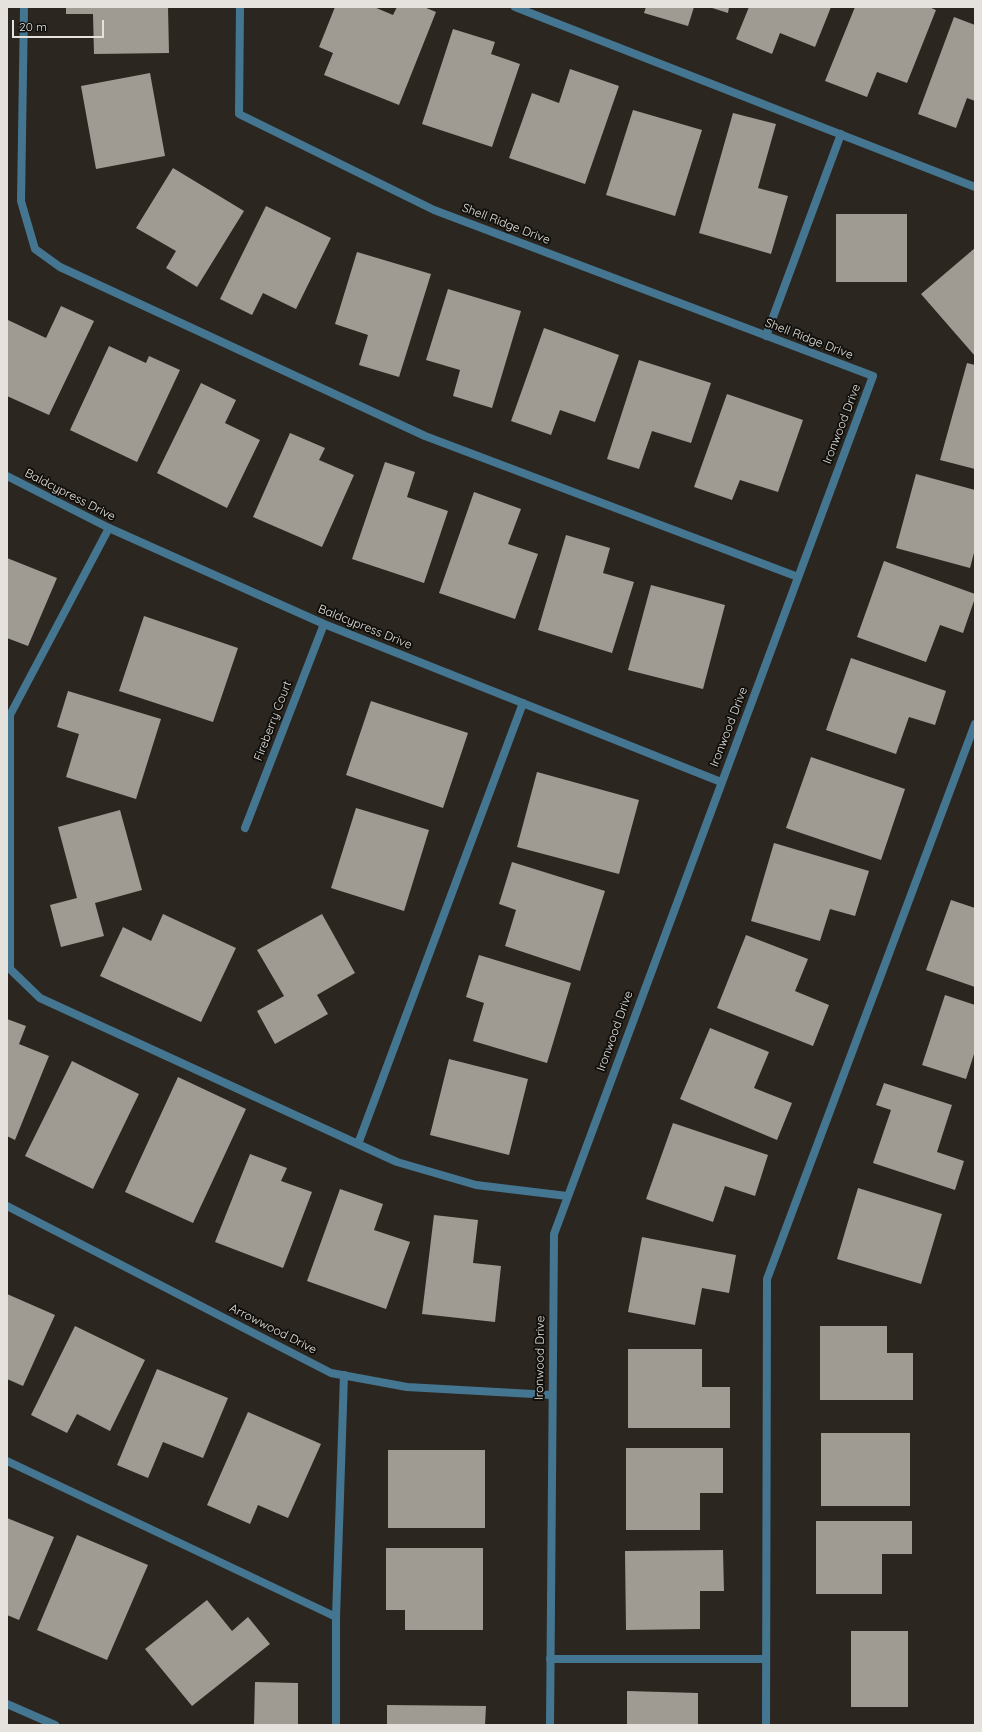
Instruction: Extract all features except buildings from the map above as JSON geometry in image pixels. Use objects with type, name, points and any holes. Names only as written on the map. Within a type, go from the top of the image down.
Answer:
[{"type":"street","points":[[24,7],[21,201],[35,248],[60,267],[425,436],[798,577]]},
{"type":"street","name":"Shell Ridge Drive","points":[[240,7],[239,114],[434,210],[873,376]]},
{"type":"street","points":[[515,7],[975,186]]},
{"type":"street","points":[[766,336],[841,134]]},
{"type":"street","name":"Ironwood Drive","points":[[550,1725],[551,1396],[554,1234],[873,376]]},
{"type":"street","name":"Baldcypress Drive","points":[[7,476],[109,528],[324,624],[721,782]]},
{"type":"street","points":[[109,528],[8,714],[10,969],[40,998],[397,1162],[476,1185],[567,1196]]},
{"type":"street","name":"Fireberry Court","points":[[245,828],[324,624]]},
{"type":"street","points":[[358,1144],[523,704]]},
{"type":"street","points":[[766,1725],[767,1279],[975,724]]},
{"type":"street","name":"Arrowwood Drive","points":[[7,1206],[331,1373],[407,1387],[551,1396]]},
{"type":"street","points":[[336,1725],[336,1617],[344,1375]]},
{"type":"street","points":[[7,1461],[336,1617]]},
{"type":"street","points":[[550,1659],[766,1658]]},
{"type":"street","points":[[7,1704],[55,1725]]}]
